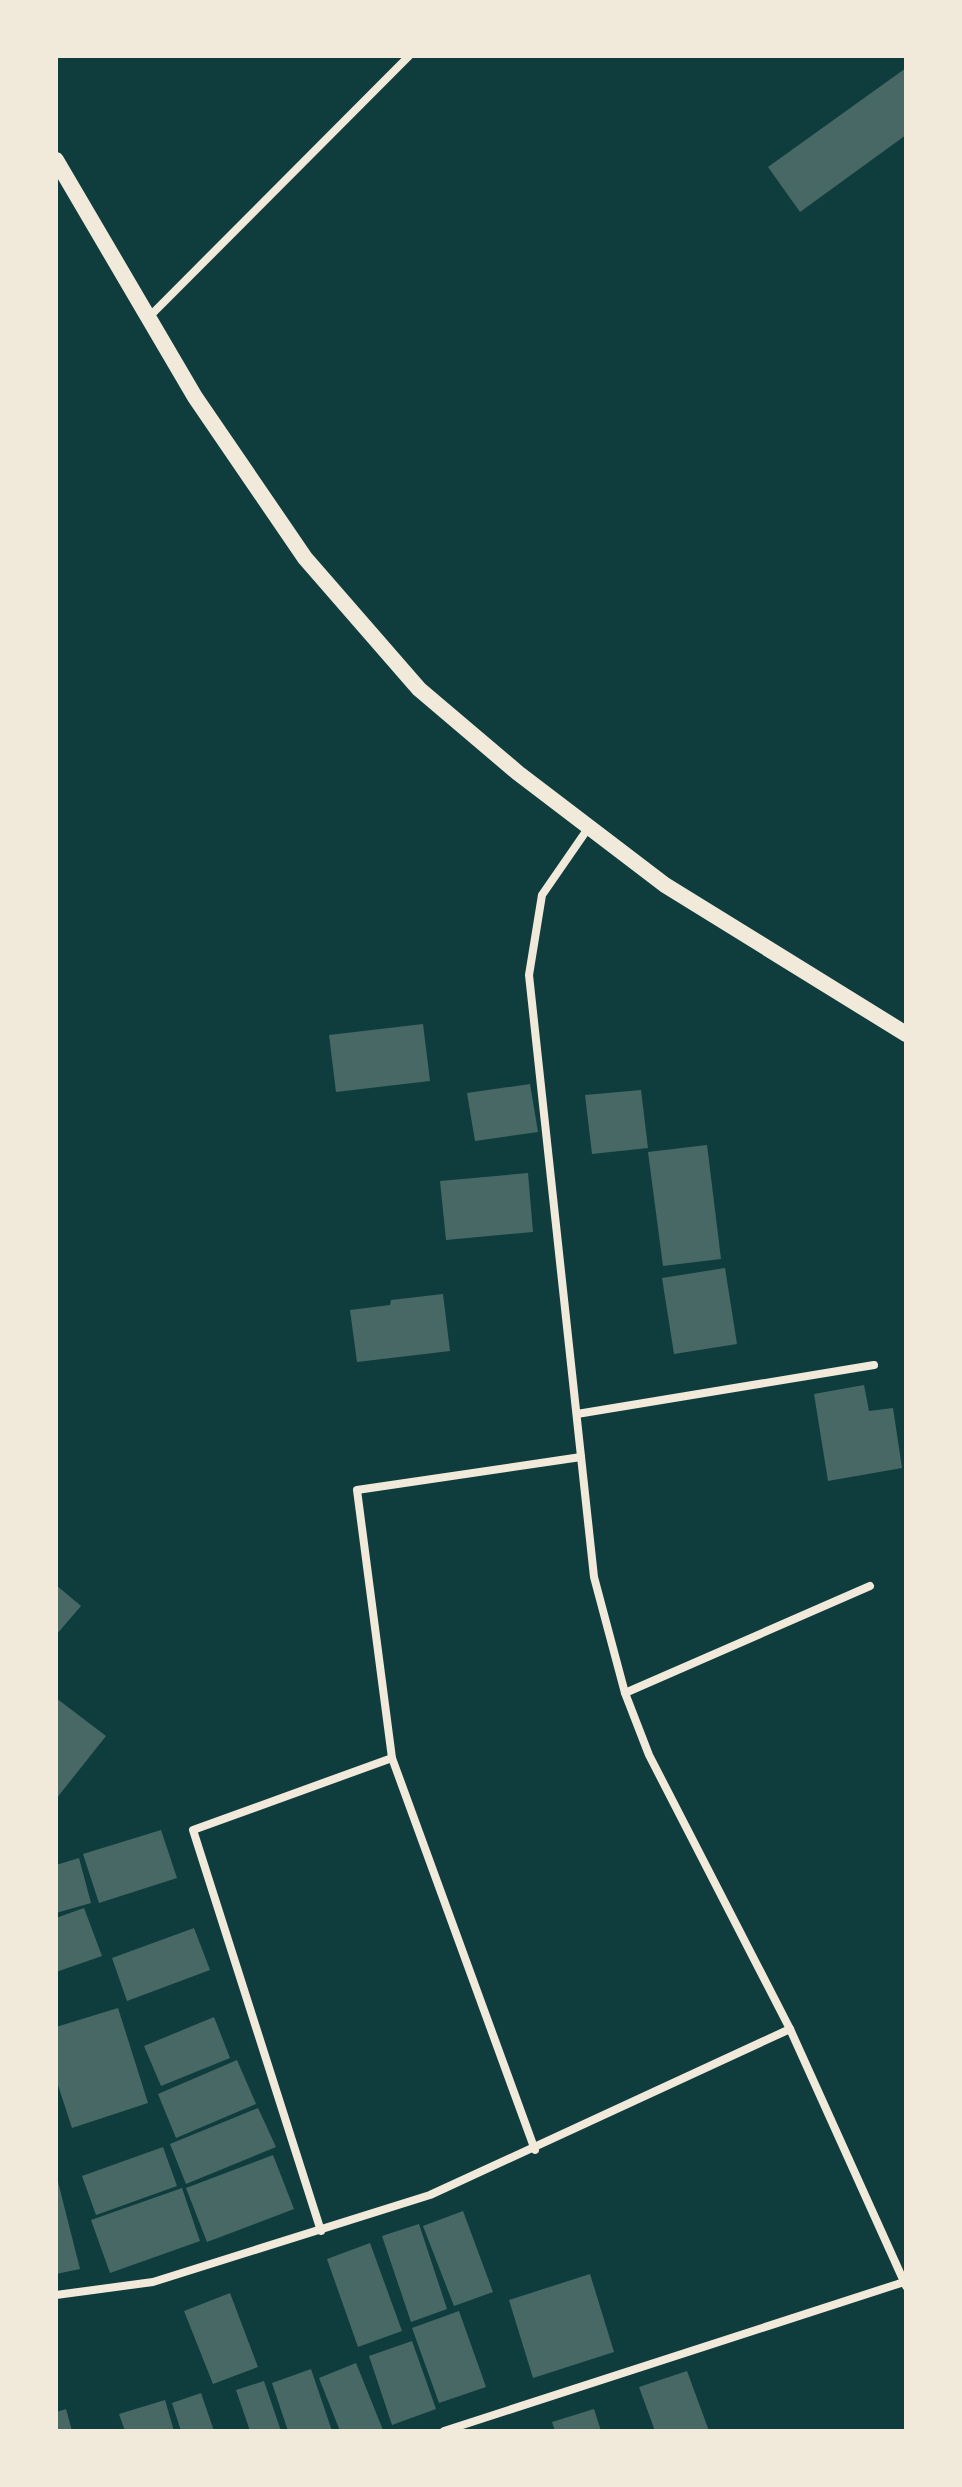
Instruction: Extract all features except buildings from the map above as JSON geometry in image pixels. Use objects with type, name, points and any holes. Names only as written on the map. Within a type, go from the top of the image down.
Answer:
[{"type":"main road","points":[[56,160],[195,397],[305,558],[419,689],[518,773],[665,885],[906,1034]]},
{"type":"street","points":[[149,317],[409,56]]},
{"type":"street","points":[[444,2431],[905,2284],[790,2029],[649,1755],[625,1693],[594,1577],[529,975],[542,895],[589,827]]},
{"type":"street","points":[[577,1414],[874,1365]]},
{"type":"street","points":[[535,2150],[392,1758],[357,1490],[581,1457]]},
{"type":"street","points":[[625,1693],[870,1586]]},
{"type":"street","points":[[321,2231],[193,1830],[392,1758]]},
{"type":"street","points":[[56,2295],[153,2282],[430,2195],[535,2150],[790,2029]]}]
